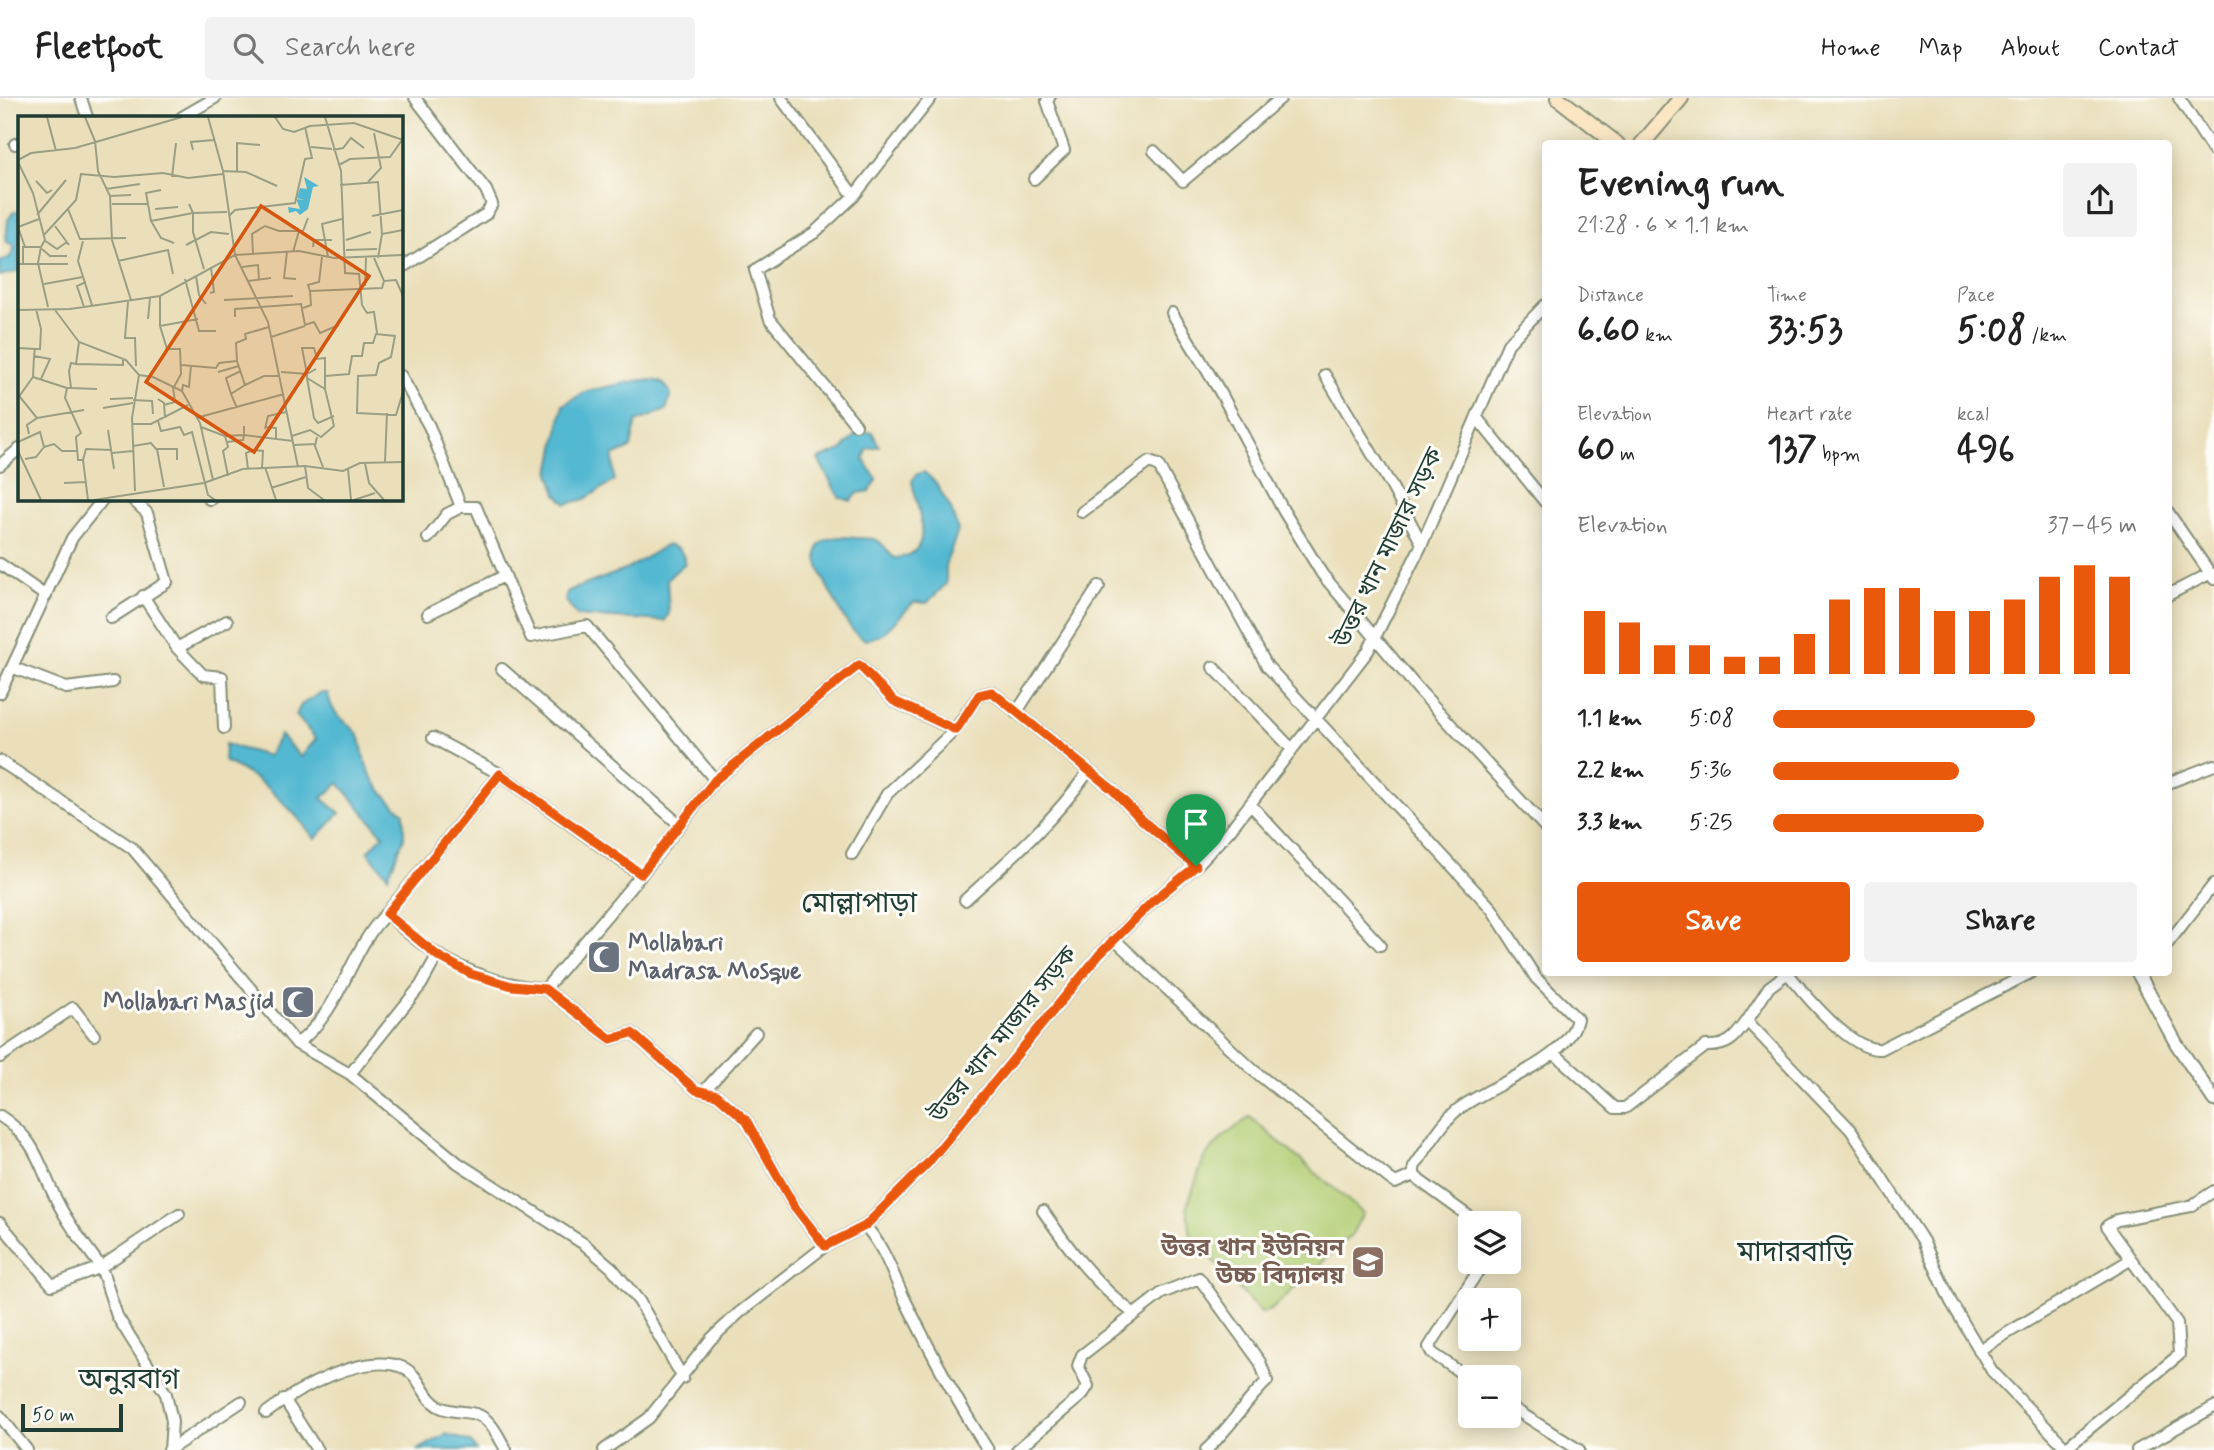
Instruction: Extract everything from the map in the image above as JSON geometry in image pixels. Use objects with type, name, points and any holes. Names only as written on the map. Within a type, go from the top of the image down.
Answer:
[{"type":"main road","points":[[1558,98],[1612,140]]},
{"type":"main road","points":[[1645,140],[1681,98]]},
{"type":"street","points":[[81,98],[87,116]]},
{"type":"street","points":[[184,116],[215,98]]},
{"type":"street","points":[[402,267],[486,214],[492,204],[485,190],[415,98]]},
{"type":"street","points":[[781,98],[854,196]]},
{"type":"street","points":[[856,425],[770,319],[755,270],[814,233],[854,196],[930,98]]},
{"type":"street","points":[[1034,179],[1063,150],[1047,101],[1049,98]]},
{"type":"street","points":[[1154,151],[1183,181],[1281,98]]},
{"type":"street","points":[[2179,98],[2214,152]]},
{"type":"street","name":"উত্তর খান মাজার সড়ক","points":[[604,1450],[649,1418],[711,1339],[739,1313],[825,1246],[865,1226],[928,1163],[1115,939],[1154,900],[1196,866],[1250,804],[1375,638],[1422,544],[1508,344],[1542,308]]},
{"type":"street","points":[[1172,313],[1222,395],[1283,510],[1322,573],[1375,638],[1542,824]]},
{"type":"street","points":[[1325,375],[1392,487],[1422,544]]},
{"type":"street","points":[[402,382],[405,400],[429,426],[461,507]]},
{"type":"street","points":[[1477,418],[1542,498]]},
{"type":"street","points":[[0,464],[18,450]]},
{"type":"street","points":[[1082,512],[1149,462],[1158,466],[1267,666],[1492,909],[1536,978],[1572,1010],[1577,1019],[1575,1028],[1554,1052],[1468,1101],[1452,1114],[1414,1167],[1414,1175]]},
{"type":"street","points":[[0,693],[14,668],[72,538],[102,500]]},
{"type":"street","points":[[111,618],[167,582],[147,513],[133,500]]},
{"type":"street","points":[[428,538],[447,514],[461,507],[475,507],[531,637],[587,626],[715,780]]},
{"type":"street","points":[[2172,518],[2212,576],[2172,593]]},
{"type":"street","points":[[0,564],[46,596]]},
{"type":"street","points":[[428,614],[504,576]]},
{"type":"street","points":[[1016,713],[1099,586]]},
{"type":"street","points":[[143,596],[177,648],[203,675],[222,677],[223,728]]},
{"type":"street","points":[[177,648],[227,621]]},
{"type":"street","points":[[545,989],[715,780],[859,665],[894,701],[956,730]]},
{"type":"street","points":[[1213,667],[1292,749]]},
{"type":"street","points":[[14,668],[66,688],[113,682]]},
{"type":"street","points":[[502,669],[680,825]]},
{"type":"street","points":[[852,854],[887,794],[956,730],[985,692],[992,692],[1113,790],[1143,821],[1196,866]]},
{"type":"street","points":[[433,738],[500,774],[641,874]]},
{"type":"street","points":[[0,761],[132,848],[297,1044],[350,1074],[458,1163],[584,1244],[612,1268],[639,1301],[683,1378]]},
{"type":"street","points":[[2172,781],[2214,765]]},
{"type":"street","points":[[965,900],[1040,833],[1066,804],[1088,772]]},
{"type":"street","points":[[297,1044],[312,1032],[335,1002],[376,926],[500,774]]},
{"type":"street","points":[[1250,804],[1380,944]]},
{"type":"street","points":[[2172,938],[2214,884]]},
{"type":"street","points":[[387,914],[438,956],[471,974],[512,986],[545,989],[611,1039],[632,1033],[696,1090],[727,1102],[746,1120],[794,1206],[825,1246]]},
{"type":"street","points":[[1115,939],[1254,1070],[1395,1183],[1414,1175]]},
{"type":"street","points":[[350,1074],[421,985],[438,956]]},
{"type":"street","points":[[1554,1052],[1615,1108],[1625,1108],[1706,1046],[1732,1042],[1769,987],[1784,976]]},
{"type":"street","points":[[1790,976],[1829,1021],[1872,1050],[1881,1049],[2024,976]]},
{"type":"street","points":[[2143,976],[2176,1043],[2214,1100]]},
{"type":"street","points":[[0,1057],[73,1008],[94,1035]]},
{"type":"street","points":[[1747,1021],[1852,1130],[1923,1241],[1951,1302],[1992,1371],[2066,1449],[2179,1355],[2177,1323],[2107,1226],[2117,1220],[2191,1206],[2214,1191]]},
{"type":"street","points":[[704,1091],[756,1033]]},
{"type":"street","points":[[0,1116],[18,1128],[42,1162],[55,1197],[70,1224],[101,1267],[117,1316],[166,1394],[172,1421],[170,1450]]},
{"type":"street","points":[[1414,1175],[1462,1211]]},
{"type":"street","points":[[1043,1211],[1081,1265],[1104,1291],[1133,1313]]},
{"type":"street","points":[[0,1223],[52,1285],[101,1267],[178,1214]]},
{"type":"street","points":[[865,1226],[881,1244],[904,1298],[955,1399],[988,1450]]},
{"type":"street","points":[[1979,1350],[2130,1260]]},
{"type":"street","points":[[1458,1371],[1432,1353],[1429,1347],[1476,1274]]},
{"type":"street","points":[[1017,1450],[1082,1395],[1088,1386],[1078,1366],[1082,1355],[1162,1293],[1199,1278],[1260,1362],[1267,1381],[1249,1398],[1244,1411],[1226,1432],[1206,1450]]},
{"type":"street","points":[[266,1413],[304,1388],[359,1366],[389,1365],[405,1368],[431,1402],[452,1411],[476,1413],[487,1419],[506,1450]]},
{"type":"street","points":[[284,1399],[317,1450]]},
{"type":"street","points":[[170,1450],[241,1402]]},
{"type":"street","points":[[2137,1450],[2214,1407]]},
{"type":"street","points":[[1521,1413],[1579,1450]]},
{"type":"street","points":[[0,1416],[27,1450]]},
{"type":"green space","points":[[1250,1117],[1363,1213],[1352,1234],[1271,1310],[1261,1313],[1191,1236],[1187,1206],[1204,1158],[1223,1137]]},
{"type":"water","points":[[14,211],[18,211],[18,271],[0,276],[0,262],[10,257],[15,247],[6,241],[8,220]]},
{"type":"water","points":[[641,380],[655,381],[665,386],[671,394],[666,410],[636,422],[631,448],[613,456],[614,481],[585,499],[566,504],[557,494],[550,473],[563,405],[587,391]]},
{"type":"water","points":[[872,432],[879,446],[867,449],[864,460],[877,480],[870,491],[858,493],[851,501],[839,497],[818,459],[842,450],[857,433]]},
{"type":"water","points":[[924,472],[935,482],[951,509],[958,531],[946,563],[946,584],[927,603],[914,602],[883,634],[866,640],[851,628],[843,617],[822,575],[817,554],[826,540],[838,537],[876,540],[895,558],[909,555],[917,549],[922,528],[912,481],[917,474]]},
{"type":"water","points":[[666,545],[679,550],[685,563],[667,579],[669,613],[665,621],[577,616],[565,599],[568,591],[627,569]]},
{"type":"water","points":[[320,693],[328,693],[336,713],[359,736],[363,755],[375,781],[404,813],[404,838],[388,876],[368,852],[383,835],[339,783],[322,798],[340,813],[315,839],[274,794],[251,776],[224,761],[225,744],[268,756],[280,735],[301,757],[316,739],[296,715],[301,705]]},
{"type":"water","points":[[446,1434],[471,1442],[476,1450],[418,1450]]},
{"type":"place","name":"Mollabari Madrasa Mosque","points":[[604,957]]},
{"type":"place","name":"Mollabari Masjid","points":[[298,1002]]},
{"type":"place","name":"উত্তর খান ইউনিয়ন উচ্চ বিদ্যালয়","points":[[1368,1262]]},
{"type":"district","name":"মোল্লাপাড়া","points":[[859,904]]},
{"type":"district","name":"মাদারবাড়ি","points":[[1795,1253]]},
{"type":"district","name":"অনুরবাগ","points":[[129,1380]]},
{"type":"route","points":[[859,665],[894,701],[956,730],[979,695],[992,692],[1113,790],[1143,821],[1196,866],[1154,900],[1099,955],[928,1163],[865,1226],[825,1246],[794,1206],[776,1176],[755,1131],[727,1102],[717,1095],[696,1090],[632,1033],[611,1039],[591,1027],[545,989],[512,986],[471,974],[431,952],[387,914],[500,774],[641,874],[715,780],[809,708],[851,668],[859,665]]}]
